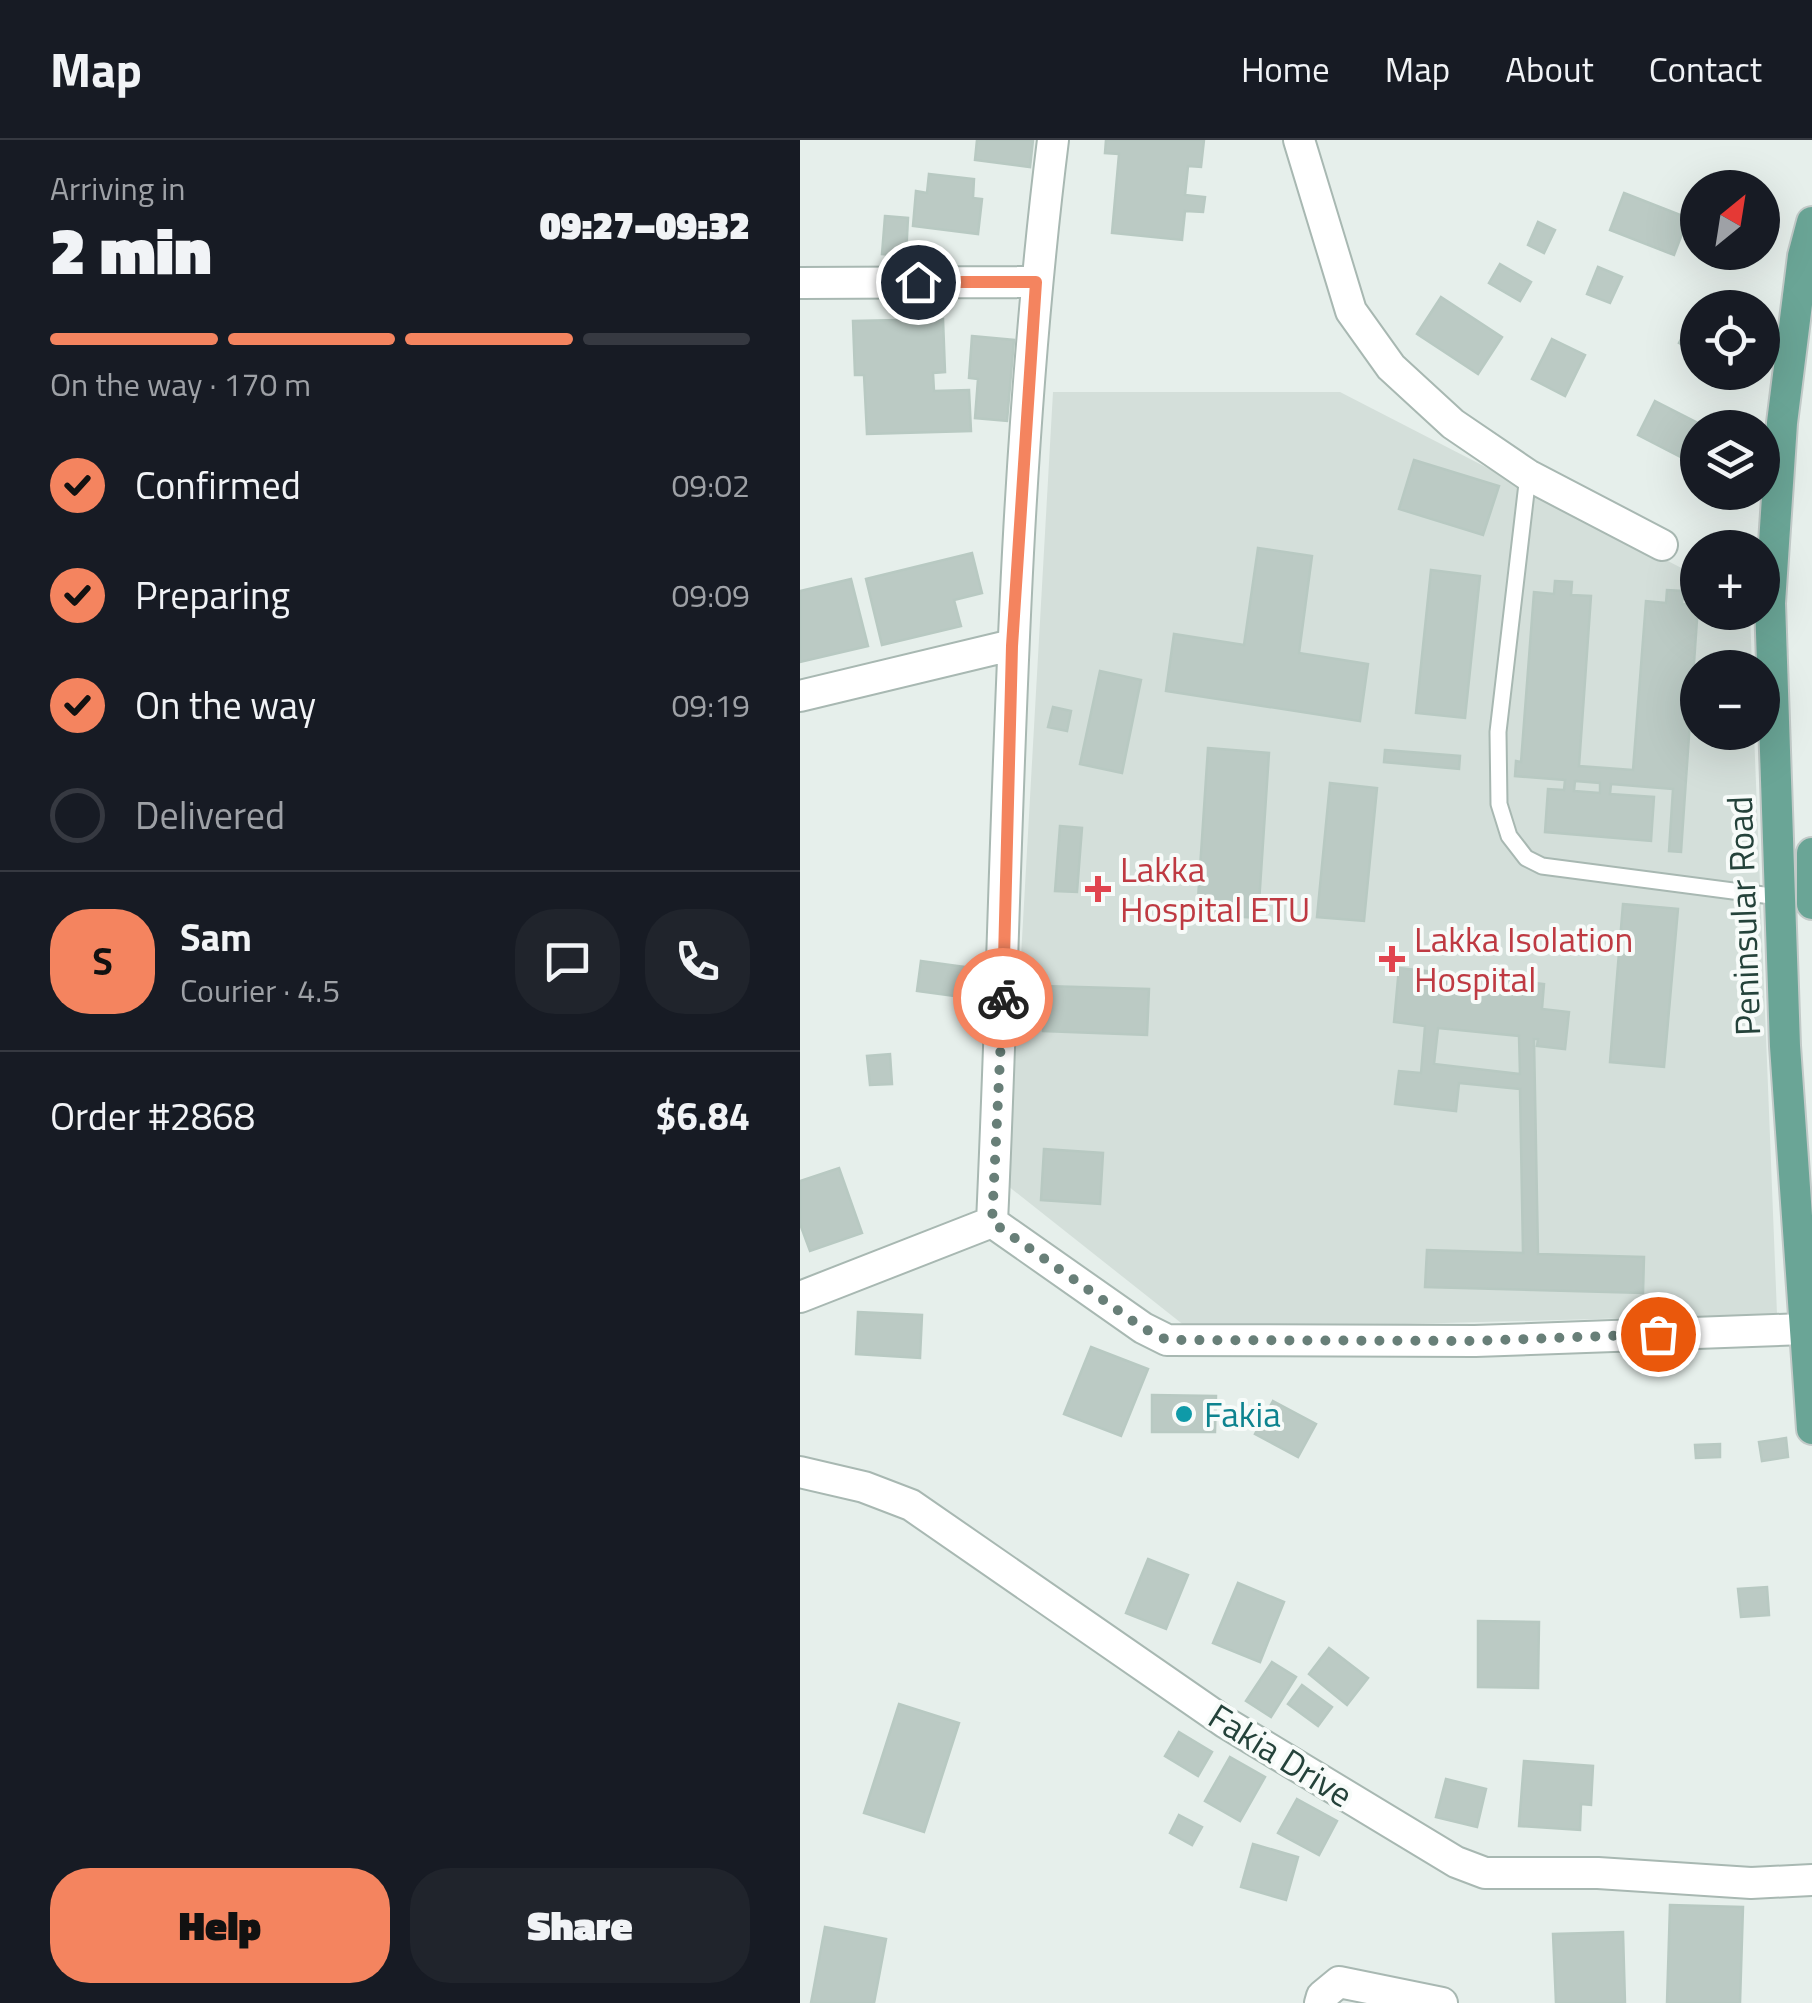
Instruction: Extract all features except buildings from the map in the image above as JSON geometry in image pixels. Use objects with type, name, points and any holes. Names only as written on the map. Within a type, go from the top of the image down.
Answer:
[{"type":"main road","name":"Peninsular Road","points":[[1812,222],[1803,256],[1782,423],[1770,603],[1785,1046],[1812,1428]]},
{"type":"main road","name":"Peninsular Road","points":[[1812,854],[1812,901]]},
{"type":"street","points":[[992,1222],[1005,946],[1012,646],[1036,282],[1053,140]]},
{"type":"street","points":[[1300,140],[1352,312],[1391,366],[1441,413],[1528,475],[1662,546]]},
{"type":"street","points":[[800,283],[1036,282]]},
{"type":"street","points":[[800,696],[1012,646]]},
{"type":"street","points":[[1779,897],[1812,901]]},
{"type":"street","points":[[800,1297],[992,1222]]},
{"type":"street","points":[[992,1222],[1143,1328],[1167,1340],[1475,1341],[1804,1329]]},
{"type":"street","name":"Fakia Drive","points":[[800,1472],[911,1505],[1226,1722],[1456,1862],[1484,1873],[1598,1872],[1752,1883],[1812,1880]]},
{"type":"street","points":[[1320,2003],[1322,1996],[1339,1982],[1442,2003]]},
{"type":"lane","points":[[1528,475],[1498,732],[1498,804],[1509,836],[1526,858],[1542,866],[1779,897]]},
{"type":"shaded area","name":"Lakka Isolation Hospital","points":[[1053,392],[1340,392],[1680,567],[1680,630],[1751,630],[1751,650],[1680,650],[1680,750],[1755,750],[1777,1314],[1190,1330],[1008,1186]]},
{"type":"way so far","points":[[1003,998],[992,1222],[1143,1328],[1167,1340],[1186,1342],[1475,1341],[1658,1334]]},
{"type":"place","name":"Lakka Hospital ETU","points":[[1098,889]]},
{"type":"place","name":"Lakka Isolation Hospital","points":[[1392,959]]},
{"type":"place","name":"Fakia","points":[[1184,1414]]},
{"type":"route","points":[[918,282],[1036,282],[1012,646],[1003,998]]}]
